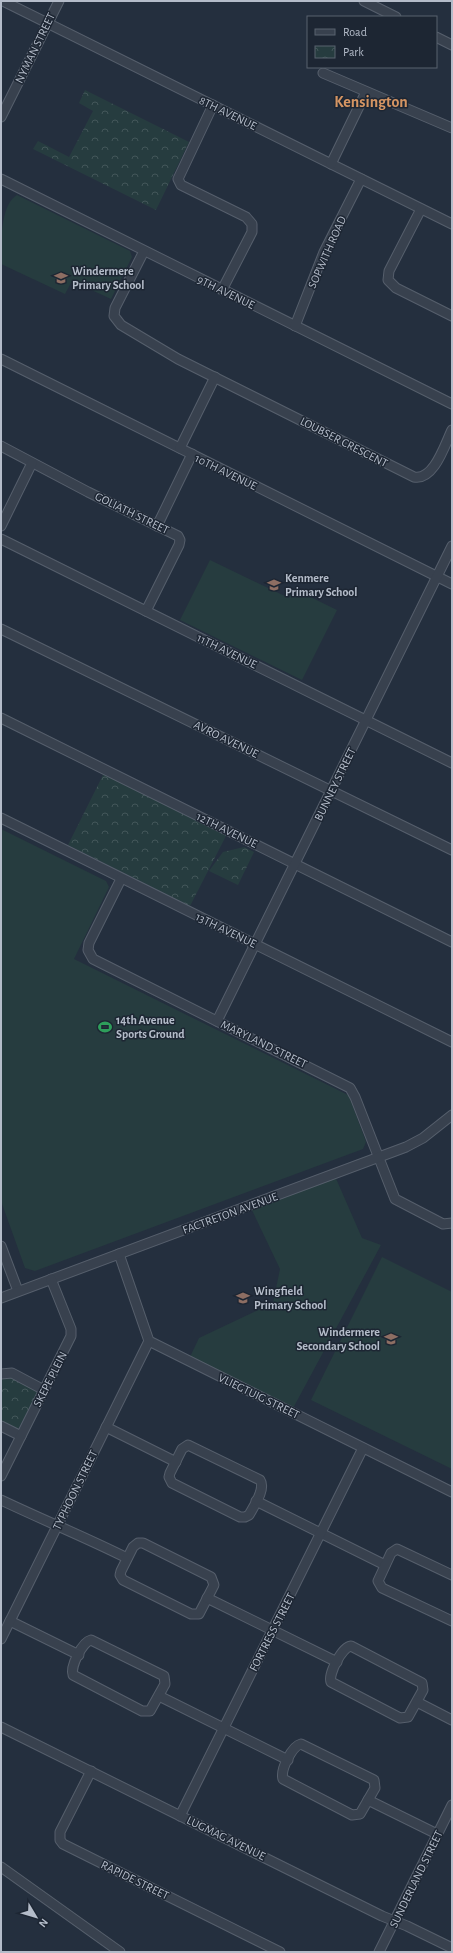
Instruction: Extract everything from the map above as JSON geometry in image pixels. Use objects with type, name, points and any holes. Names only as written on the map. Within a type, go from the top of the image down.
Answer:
[{"type":"street","name":"8TH AVENUE","points":[[3,1],[452,224]]},
{"type":"street","name":"NYMAN STREET","points":[[1,117],[59,1]]},
{"type":"street","points":[[364,1],[394,16]]},
{"type":"street","points":[[437,38],[452,45]]},
{"type":"street","points":[[323,73],[452,128]]},
{"type":"street","points":[[331,164],[366,92]]},
{"type":"street","points":[[213,105],[178,179],[181,185],[246,217],[252,224],[252,232],[222,290]]},
{"type":"street","name":"9TH AVENUE","points":[[1,179],[452,404]]},
{"type":"street","name":"SOPWITH ROAD","points":[[295,326],[324,252],[361,179]]},
{"type":"street","points":[[421,209],[389,271],[388,280],[396,288],[452,316]]},
{"type":"street","name":"LOUBSER CRESCENT","points":[[144,251],[116,308],[115,319],[121,325],[178,359],[418,478],[427,476],[432,471],[452,430]]},
{"type":"street","name":"10TH AVENUE","points":[[1,359],[452,584]]},
{"type":"street","points":[[180,448],[215,377]]},
{"type":"street","name":"GOLIATH STREET","points":[[1,446],[177,535],[180,542],[146,611]]},
{"type":"street","points":[[157,526],[192,454]]},
{"type":"street","points":[[1,526],[32,462]]},
{"type":"street","name":"11TH AVENUE","points":[[1,539],[452,763]]},
{"type":"street","name":"BUNNEY STREET","points":[[217,1021],[452,546]]},
{"type":"street","name":"AVRO AVENUE","points":[[1,629],[452,850]]},
{"type":"street","name":"12TH AVENUE","points":[[1,718],[452,942]]},
{"type":"street","name":"13TH AVENUE","points":[[1,818],[121,879],[452,1042]]},
{"type":"street","name":"MARYLAND STREET","points":[[121,879],[89,943],[88,950],[91,957],[96,961],[350,1088],[355,1097],[395,1199],[443,1224],[452,1223]]},
{"type":"street","name":"FACTRETON AVENUE","points":[[1,1298],[406,1147],[423,1138],[452,1115]]},
{"type":"street","points":[[1,1246],[18,1291]]},
{"type":"street","points":[[119,1254],[149,1341]]},
{"type":"street","name":"SKEPE PLEIN","points":[[1,1476],[72,1333],[50,1279]]},
{"type":"street","name":"TYPHOON STREET","points":[[1,1639],[149,1341]]},
{"type":"street","name":"VLIEGTUIG STREET","points":[[149,1341],[452,1492]]},
{"type":"street","points":[[1,1374],[12,1374],[44,1390]]},
{"type":"street","points":[[1,1426],[21,1436]]},
{"type":"street","points":[[106,1427],[176,1462]]},
{"type":"street","points":[[190,1445],[260,1480],[262,1487],[249,1515],[241,1517],[170,1481],[169,1475],[176,1462],[184,1446],[190,1445]]},
{"type":"street","name":"FORTRESS STREET","points":[[180,1816],[363,1448]]},
{"type":"street","points":[[1,1500],[57,1527],[71,1530],[127,1558]]},
{"type":"street","points":[[256,1501],[385,1565]]},
{"type":"street","points":[[142,1543],[210,1576],[213,1579],[214,1585],[207,1598],[200,1612],[193,1615],[124,1581],[120,1572],[134,1545],[142,1543]]},
{"type":"street","points":[[452,1575],[399,1549],[392,1552],[378,1579],[381,1586],[452,1621]]},
{"type":"street","points":[[207,1598],[337,1662]]},
{"type":"street","points":[[10,1621],[79,1655]]},
{"type":"street","points":[[93,1640],[161,1673],[164,1676],[165,1682],[159,1696],[152,1709],[144,1712],[76,1678],[73,1676],[72,1670],[86,1642],[93,1640]]},
{"type":"street","points":[[351,1646],[419,1680],[423,1684],[424,1688],[410,1716],[402,1718],[334,1685],[331,1682],[330,1676],[337,1662],[344,1649],[351,1646]]},
{"type":"street","points":[[159,1696],[288,1760]]},
{"type":"street","points":[[417,1702],[452,1720]]},
{"type":"street","name":"LUGMAG AVENUE","points":[[1,1727],[452,1948]]},
{"type":"street","points":[[303,1744],[371,1777],[375,1782],[375,1786],[368,1800],[362,1813],[354,1816],[286,1782],[283,1779],[282,1774],[296,1746],[303,1744]]},
{"type":"street","name":"RAPIDE STREET","points":[[91,1771],[60,1832],[60,1840],[63,1844],[280,1952]]},
{"type":"street","points":[[368,1800],[437,1834]]},
{"type":"street","name":"SUNDERLAND STREET","points":[[379,1952],[452,1805]]},
{"type":"street","points":[[1,1867],[120,1952]]},
{"type":"green space","points":[[85,90],[189,142],[156,210],[33,149],[38,141],[69,157],[93,111],[79,103]]},
{"type":"green space","points":[[17,195],[130,251],[132,257],[111,299],[72,281],[65,294],[1,264],[4,216],[11,200]]},
{"type":"green space","points":[[210,560],[289,598],[294,589],[337,610],[302,680],[180,620]]},
{"type":"green space","points":[[104,773],[227,834],[190,906],[68,845]]},
{"type":"green space","name":"14th Avenue Sports Ground","points":[[1,829],[106,881],[109,887],[74,959],[346,1094],[349,1096],[366,1142],[363,1149],[35,1271],[25,1268],[1,1201]]},
{"type":"green space","points":[[244,847],[254,852],[238,885],[209,871],[223,852]]},
{"type":"green space","points":[[334,1174],[362,1238],[381,1245],[291,1412],[188,1361],[199,1338],[273,1303],[280,1269],[250,1206]]},
{"type":"green space","name":"Windermere Secondary School","points":[[382,1257],[452,1292],[452,1469],[311,1400]]},
{"type":"green space","points":[[8,1376],[38,1392],[38,1395],[18,1429],[1,1423],[1,1377]]},
{"type":"place","name":"Windermere Primary School","points":[[61,278]]},
{"type":"place","name":"Kenmere Primary School","points":[[274,585]]},
{"type":"place","name":"14th Avenue Sports Ground","points":[[105,1027]]},
{"type":"place","name":"Wingfield Primary School","points":[[243,1298]]},
{"type":"place","name":"Windermere Secondary School","points":[[391,1339]]},
{"type":"district","name":"Kensington","points":[[371,102]]}]
